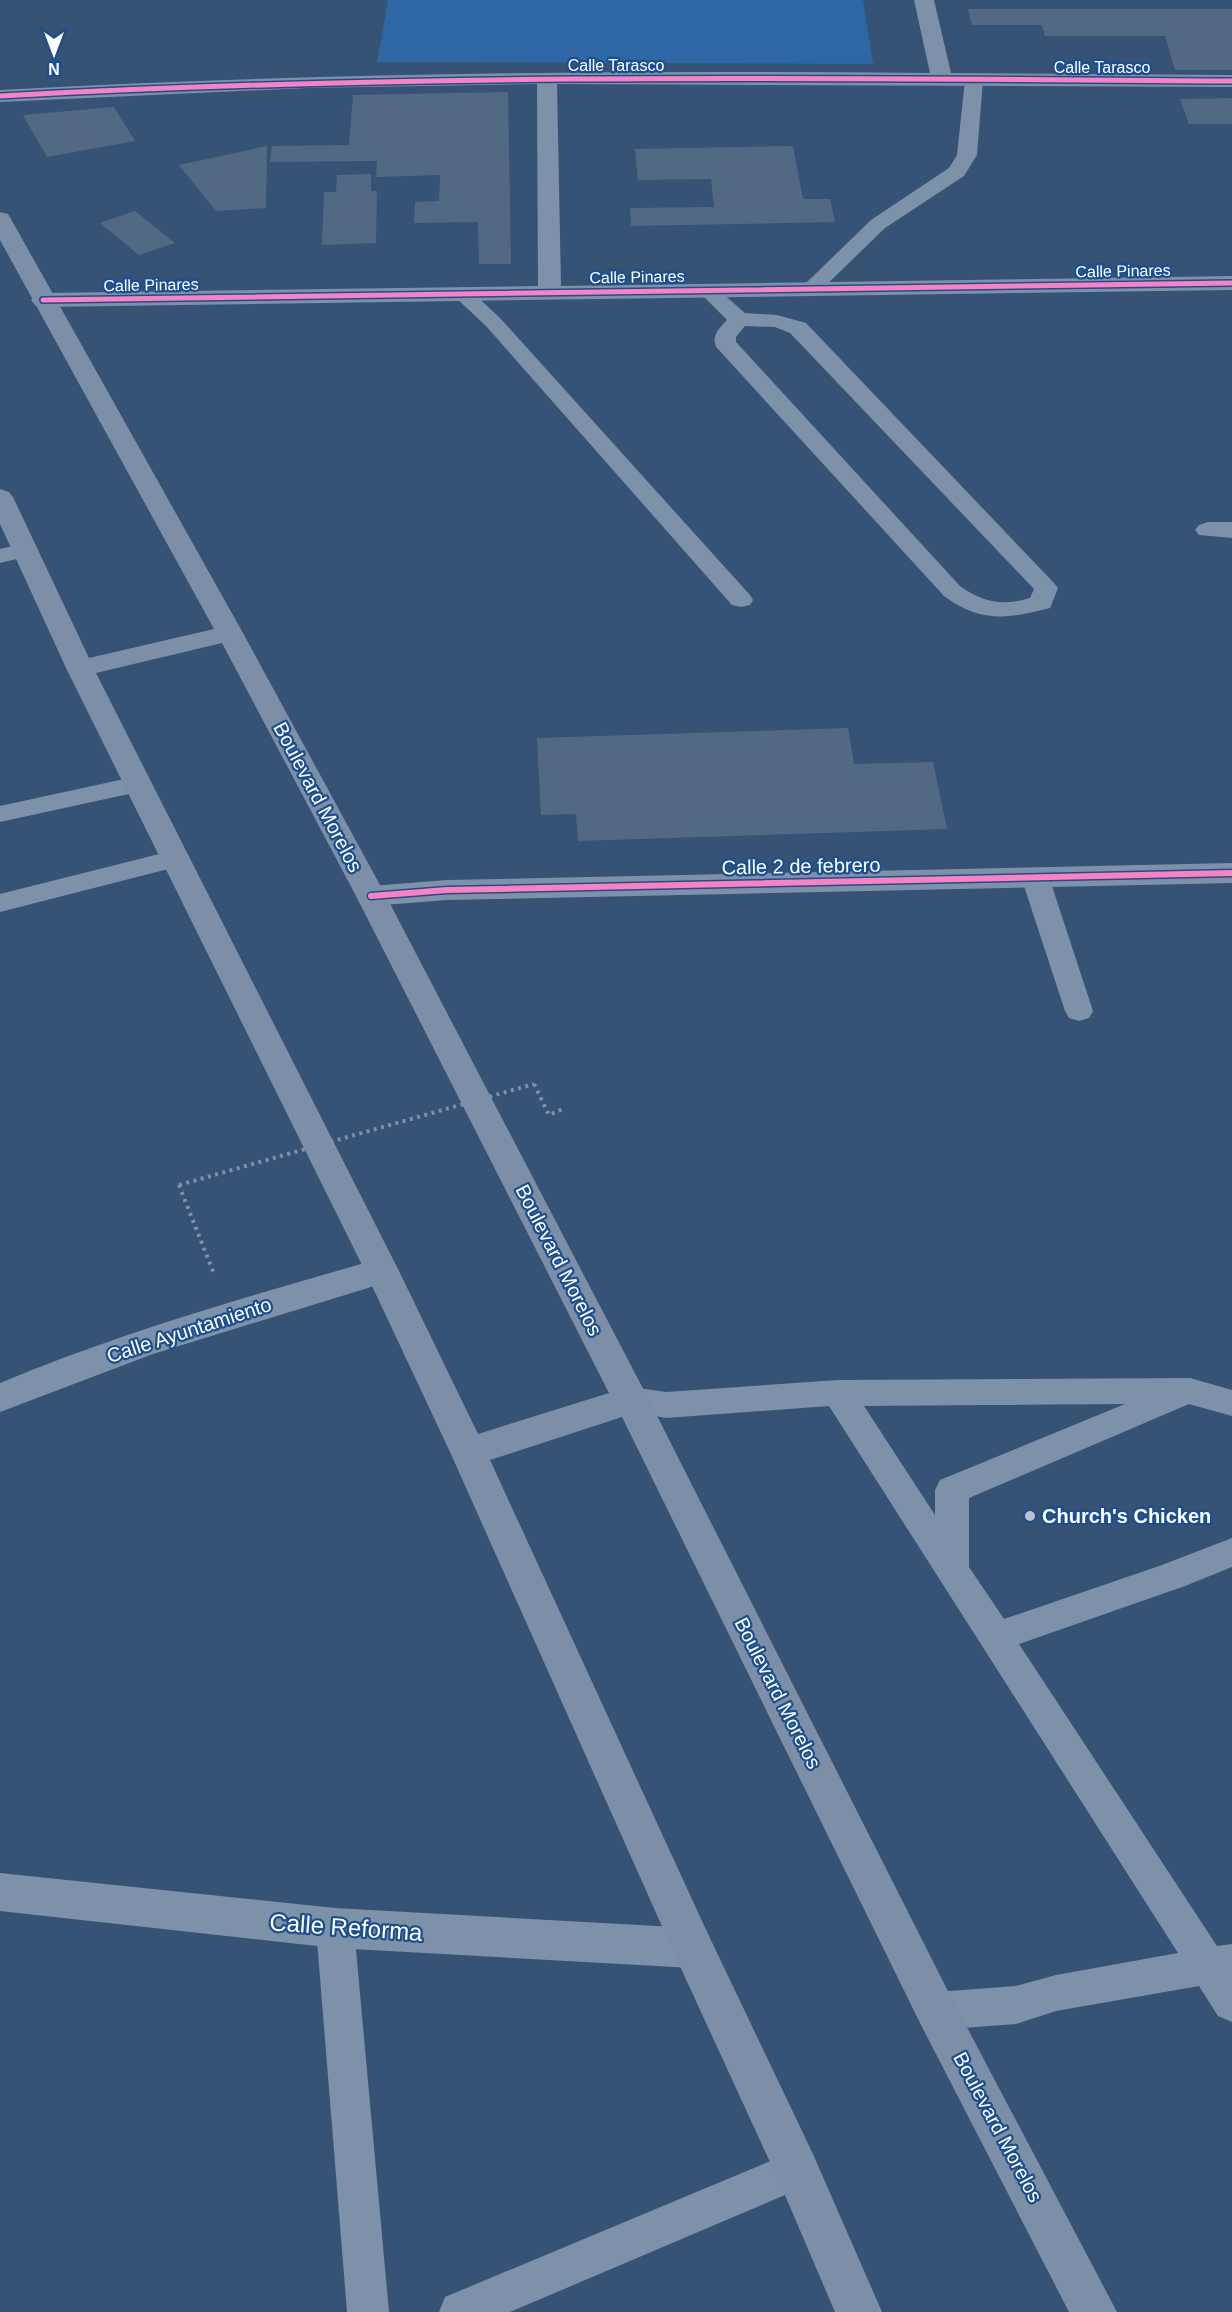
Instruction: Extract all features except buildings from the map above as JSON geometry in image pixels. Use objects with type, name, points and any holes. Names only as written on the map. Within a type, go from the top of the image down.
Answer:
[{"type":"main road","name":"Boulevard Morelos","points":[[0,219],[230,633],[371,896],[631,1400],[936,2011],[1094,2312]]},
{"type":"main road","points":[[0,497],[13,553],[81,668],[382,1271],[468,1452],[693,1948],[797,2170],[859,2312]]},
{"type":"main road","points":[[81,668],[230,633]]},
{"type":"main road","points":[[468,1452],[631,1400]]},
{"type":"street","points":[[924,0],[942,80]]},
{"type":"street","points":[[547,78],[550,292]]},
{"type":"street","name":"Calle Tarasco","points":[[0,96],[370,80],[547,78],[1232,81]]},
{"type":"street","name":"Calle Pinares","points":[[43,300],[1232,283]]},
{"type":"street","name":"Calle 2 de febrero","points":[[371,896],[447,890],[1232,873]]},
{"type":"street","name":"Calle Ayuntamiento","points":[[0,1398],[51,1376],[231,1316],[382,1271]]},
{"type":"street","name":"Calle Reforma","points":[[0,1892],[335,1928],[693,1948]]},
{"type":"lane","points":[[812,288],[878,224],[957,172],[967,155],[974,80]]},
{"type":"lane","points":[[707,290],[739,319],[777,321],[798,328],[1046,588],[1041,603],[1018,609],[992,611],[969,604],[952,591],[725,343],[725,336],[739,319]]},
{"type":"lane","points":[[462,293],[493,322],[741,600]]},
{"type":"lane","points":[[0,814],[138,784]]},
{"type":"lane","points":[[0,903],[175,858]]},
{"type":"lane","points":[[1035,878],[1079,1011]]},
{"type":"lane","points":[[631,1400],[666,1405],[838,1393],[1190,1391],[1232,1403]]},
{"type":"lane","points":[[952,1569],[952,1490],[1190,1391]]},
{"type":"lane","points":[[838,1393],[996,1637],[1220,1964],[1232,2003]]},
{"type":"lane","points":[[996,1637],[1173,1576],[1232,1552]]},
{"type":"lane","points":[[335,1928],[368,2312]]},
{"type":"lane","points":[[936,2011],[1016,2006],[1056,1993],[1220,1964]]},
{"type":"lane","points":[[460,2312],[797,2170]]},
{"type":"path","points":[[231,1316],[179,1185],[534,1084],[549,1115],[563,1109]]},
{"type":"shaded area","points":[[388,0],[863,0],[873,64],[377,62]]},
{"type":"cycle path","points":[[0,96],[308,82],[462,79],[1232,81]]},
{"type":"cycle path","points":[[43,300],[1232,283]]},
{"type":"cycle path","points":[[371,896],[447,890],[1232,873]]},
{"type":"place","name":"Church's Chicken","points":[[1030,1516]]}]
